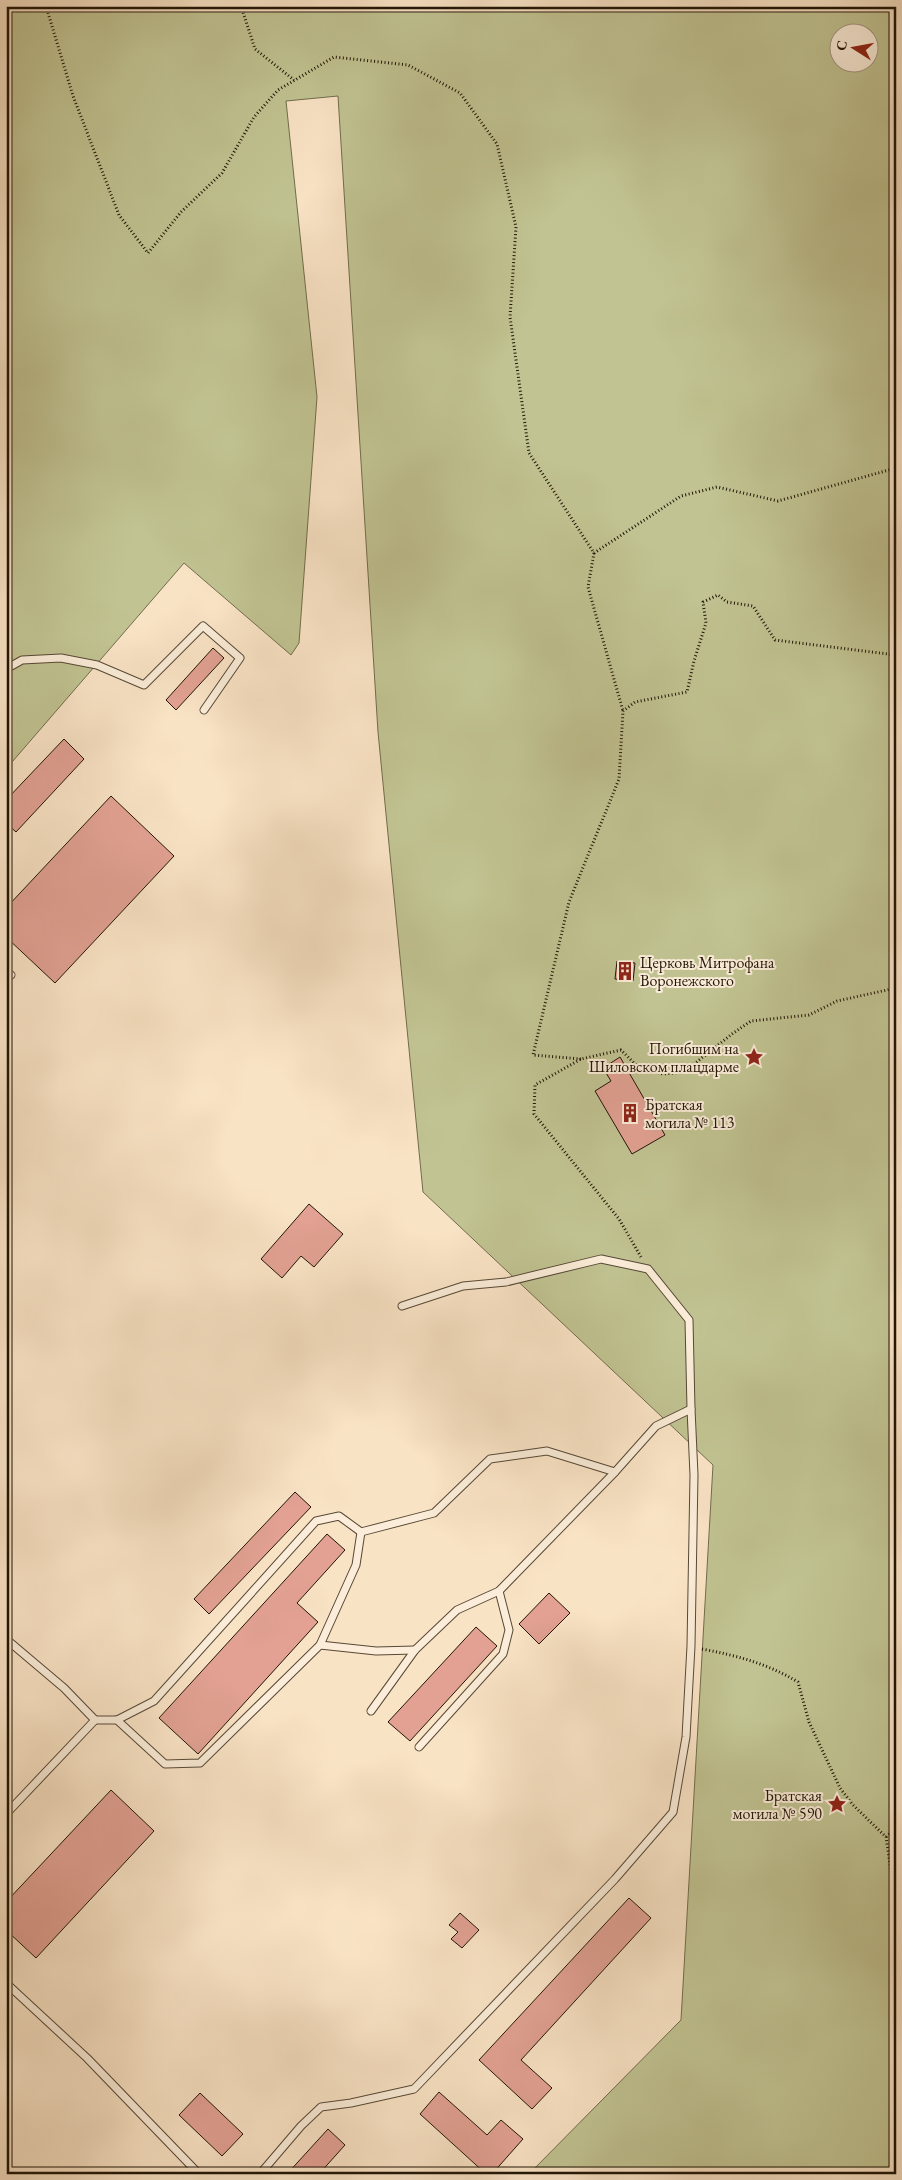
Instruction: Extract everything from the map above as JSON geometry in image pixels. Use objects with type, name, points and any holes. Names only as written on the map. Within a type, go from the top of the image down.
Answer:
[{"type":"lane","points":[[6,669],[22,660],[61,658],[97,665],[144,685],[203,626],[240,658],[204,710]]},
{"type":"lane","points":[[260,2174],[300,2126],[321,2107],[351,2103],[414,2089],[615,1879],[674,1812],[686,1738],[691,1646],[694,1475],[690,1408],[689,1320],[648,1269],[601,1259],[506,1282],[463,1286],[402,1306]]},
{"type":"lane","points":[[371,1711],[415,1650],[457,1610],[499,1591],[615,1472],[656,1426],[690,1408]]},
{"type":"lane","points":[[361,1532],[434,1513],[490,1459],[547,1451],[615,1472]]},
{"type":"lane","points":[[6,1639],[64,1688],[95,1720],[117,1720],[154,1701],[316,1521],[339,1516],[361,1532]]},
{"type":"lane","points":[[117,1720],[165,1764],[200,1764],[320,1645],[356,1565],[361,1532]]},
{"type":"lane","points":[[419,1747],[504,1654],[509,1630],[499,1591]]},
{"type":"lane","points":[[320,1645],[376,1651],[415,1650]]},
{"type":"lane","points":[[6,1814],[95,1720]]},
{"type":"lane","points":[[6,1982],[87,2058],[199,2174]]},
{"type":"path","points":[[46,6],[73,96],[119,215],[148,253],[181,212],[222,173],[254,117],[278,90],[334,57],[408,65],[460,93],[497,144],[516,227],[510,318],[530,453],[594,553],[588,587],[623,711],[619,779],[569,902],[533,1055],[581,1059]]},
{"type":"path","points":[[240,6],[255,49],[294,80]]},
{"type":"path","points":[[594,553],[680,496],[717,487],[778,501],[896,468]]},
{"type":"path","points":[[623,711],[635,702],[688,692],[694,661],[706,624],[703,602],[718,595],[727,602],[753,606],[775,640],[896,655]]},
{"type":"path","points":[[648,1269],[619,1219],[534,1114],[535,1084],[581,1059],[621,1050],[637,1066],[663,1074],[684,1072],[751,1021],[809,1015],[837,1001],[869,996],[896,988]]},
{"type":"path","points":[[691,1646],[750,1659],[776,1668],[798,1682],[809,1722],[840,1788],[853,1805],[886,1837],[896,1904]]},
{"type":"path","points":[[886,1837],[896,1828]]},
{"type":"green space","points":[[6,6],[896,6],[896,2174],[529,2174],[681,2020],[713,1465],[423,1192],[378,732],[338,96],[286,101],[317,397],[299,643],[291,655],[184,563],[6,769]]},
{"type":"building","points":[[213,648],[224,658],[176,710],[166,700]]},
{"type":"building","points":[[64,739],[84,759],[16,832],[6,823],[6,800]]},
{"type":"building","points":[[111,796],[174,856],[55,983],[6,937],[6,908]]},
{"type":"building","name":"Церковь Митрофана Воронежского","points":[[617,961],[635,963],[633,981],[615,979]]},
{"type":"building","name":"Братская могила № 113","points":[[620,1057],[665,1135],[632,1154],[595,1091],[611,1081],[603,1068]]},
{"type":"building","points":[[309,1204],[343,1234],[314,1267],[301,1256],[282,1278],[261,1259]]},
{"type":"building","points":[[295,1492],[311,1507],[209,1614],[194,1599]]},
{"type":"building","points":[[327,1534],[345,1550],[297,1603],[318,1622],[198,1754],[159,1718]]},
{"type":"building","points":[[549,1593],[570,1613],[539,1644],[519,1624]]},
{"type":"building","points":[[476,1627],[497,1646],[410,1741],[388,1722]]},
{"type":"building","points":[[111,1790],[154,1831],[36,1958],[6,1930],[6,1902]]},
{"type":"building","points":[[629,1898],[651,1918],[521,2060],[552,2088],[532,2109],[479,2060]]},
{"type":"building","points":[[460,1913],[479,1930],[462,1948],[451,1939],[458,1932],[449,1925]]},
{"type":"building","points":[[439,2092],[487,2135],[501,2120],[523,2139],[492,2174],[486,2174],[420,2114]]},
{"type":"building","points":[[200,2093],[243,2134],[222,2156],[179,2115]]},
{"type":"building","points":[[328,2129],[345,2145],[319,2174],[287,2174]]},
{"type":"place","name":"Церковь Митрофана Воронежского","points":[[625,971]]},
{"type":"place","name":"Погибшим на Шиловском плацдарме","points":[[754,1057]]},
{"type":"place","name":"Братская могила № 113","points":[[630,1113]]},
{"type":"place","name":"Братская могила № 590","points":[[837,1804]]}]
